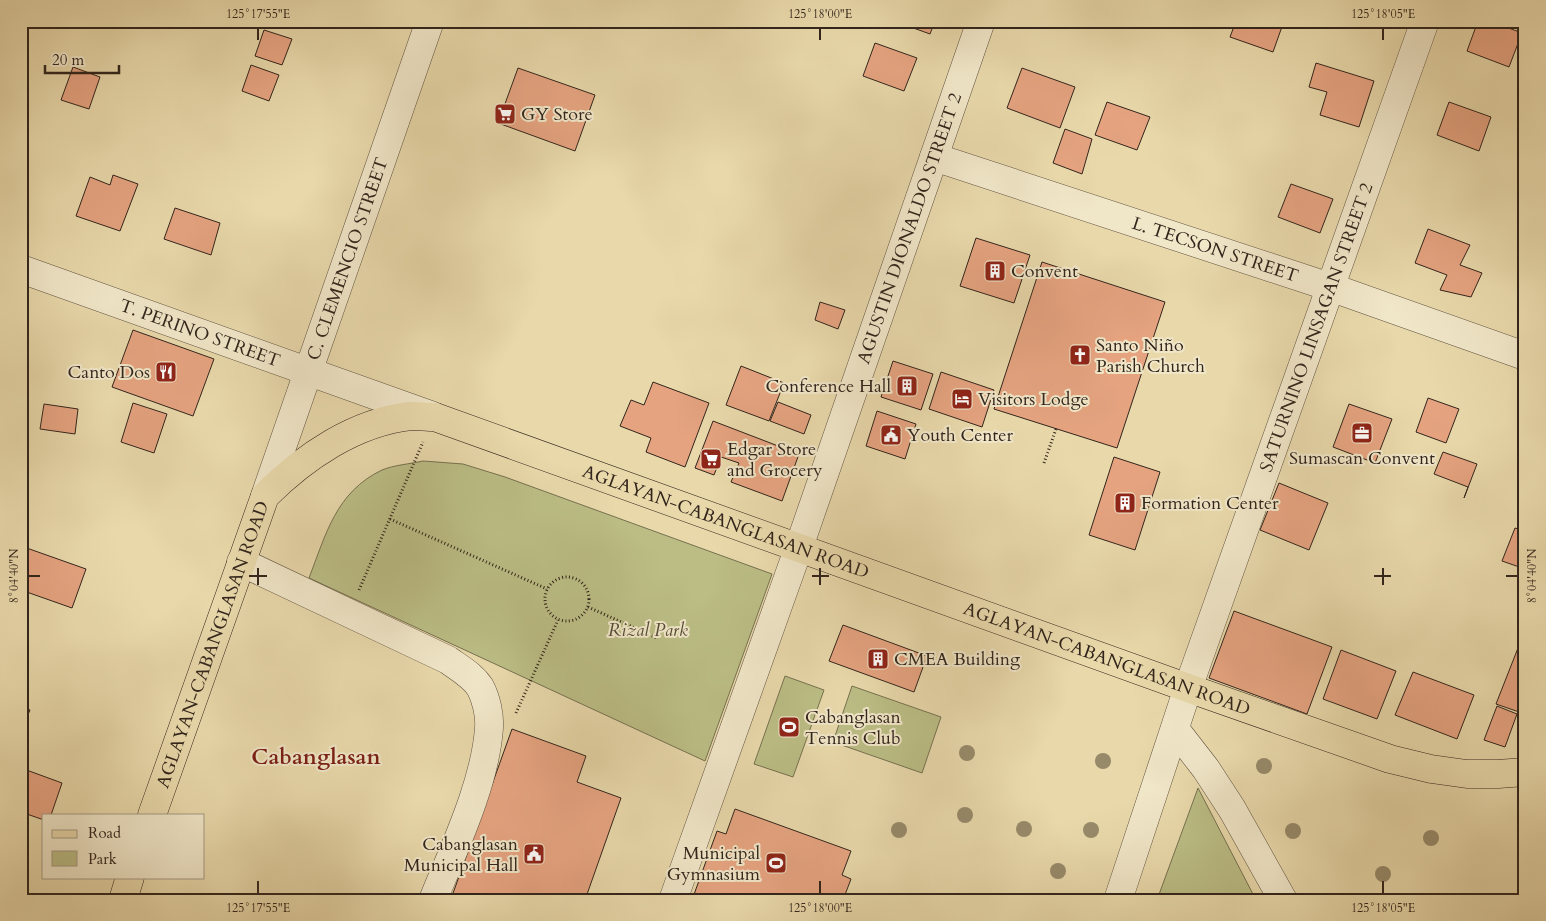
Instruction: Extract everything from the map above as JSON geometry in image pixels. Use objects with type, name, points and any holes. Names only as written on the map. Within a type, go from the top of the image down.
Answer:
[{"type":"main road","name":"AGLAYAN-CABANGLASAN ROAD","points":[[152,814],[265,496],[301,464],[342,438],[365,428],[412,416],[435,417],[1390,759],[1431,769],[1467,774],[1525,772]]},
{"type":"main road","points":[[122,900],[130,878]]},
{"type":"street","name":"C. CLEMENCIO STREET","points":[[265,496],[430,21]]},
{"type":"street","name":"AGUSTIN DIONALDO STREET 2","points":[[673,900],[981,21]]},
{"type":"street","name":"SATURNINO LINSAGAN STREET 2","points":[[1118,900],[1188,688],[1425,21]]},
{"type":"street","name":"L. TECSON STREET","points":[[934,157],[1330,287],[1525,356]]},
{"type":"street","name":"T. PERINO STREET","points":[[21,269],[435,417]]},
{"type":"street","points":[[241,562],[448,660],[469,674],[480,688],[487,706],[489,727],[480,775],[433,900]]},
{"type":"street","points":[[1175,729],[1206,769],[1232,809],[1283,900]]},
{"type":"path","points":[[349,614],[435,417]]},
{"type":"path","points":[[1044,463],[1056,428]]},
{"type":"path","points":[[390,519],[547,589]]},
{"type":"path","points":[[562,577],[572,577],[580,581],[587,588],[590,598],[588,607],[583,615],[576,620],[567,622],[558,620],[550,614],[546,607],[544,598],[547,589],[553,581],[562,577]]},
{"type":"path","points":[[588,607],[657,638]]},
{"type":"path","points":[[514,716],[558,620]]},
{"type":"green space","name":"Rizal Park","points":[[423,461],[463,464],[505,477],[772,574],[705,761],[309,578],[327,530],[343,502],[354,490],[366,479],[382,470]]},
{"type":"green space","name":"Cabanglasan Tennis Club","points":[[785,676],[824,690],[793,777],[754,764]]},
{"type":"green space","points":[[852,686],[941,717],[922,773],[833,742]]},
{"type":"green space","points":[[1198,788],[1256,900],[1157,900]]},
{"type":"building","points":[[894,21],[935,21],[930,34]]},
{"type":"building","points":[[1236,21],[1284,21],[1273,52],[1230,37]]},
{"type":"building","points":[[1478,21],[1490,21],[1522,33],[1509,67],[1467,51]]},
{"type":"building","points":[[264,30],[292,39],[282,65],[255,56]]},
{"type":"building","points":[[875,43],[917,58],[904,91],[863,76]]},
{"type":"building","points":[[1316,63],[1374,81],[1359,127],[1320,115],[1327,92],[1309,87]]},
{"type":"building","points":[[251,65],[279,75],[269,101],[242,91]]},
{"type":"building","points":[[73,67],[100,77],[89,109],[61,100]]},
{"type":"building","points":[[518,68],[595,95],[575,151],[498,123]]},
{"type":"building","points":[[1022,68],[1075,87],[1060,128],[1007,108]]},
{"type":"building","points":[[1107,102],[1150,117],[1137,150],[1095,135]]},
{"type":"building","points":[[1449,102],[1491,117],[1479,151],[1437,135]]},
{"type":"building","points":[[1065,129],[1092,139],[1082,174],[1053,163]]},
{"type":"building","points":[[113,175],[138,184],[120,231],[76,216],[90,177],[110,185]]},
{"type":"building","points":[[1291,184],[1333,199],[1320,233],[1278,217]]},
{"type":"building","points":[[175,208],[220,223],[211,255],[164,239]]},
{"type":"building","points":[[1428,229],[1470,245],[1460,265],[1482,273],[1471,297],[1440,290],[1447,275],[1415,263]]},
{"type":"building","name":"Convent","points":[[976,238],[1030,255],[1014,303],[960,286]]},
{"type":"building","name":"Santo Niño Parish Church","points":[[1042,262],[1165,302],[1117,448],[994,409]]},
{"type":"building","points":[[820,302],[845,310],[838,329],[815,320]]},
{"type":"building","points":[[133,330],[214,359],[193,416],[112,387]]},
{"type":"building","name":"Conference Hall","points":[[893,361],[933,374],[921,410],[881,397]]},
{"type":"building","points":[[741,366],[784,383],[769,421],[726,405]]},
{"type":"building","name":"Visitors Lodge","points":[[941,372],[994,390],[982,427],[929,409]]},
{"type":"building","points":[[653,382],[709,403],[685,467],[646,452],[651,438],[620,426],[631,400],[644,405]]},
{"type":"building","points":[[1428,398],[1459,409],[1446,443],[1416,432]]},
{"type":"building","points":[[778,402],[811,415],[804,434],[770,421]]},
{"type":"building","points":[[133,403],[167,414],[154,453],[121,442]]},
{"type":"building","points":[[44,404],[78,409],[75,434],[40,429]]},
{"type":"building","name":"Sumascan Convent","points":[[1349,404],[1392,419],[1375,463],[1333,447]]},
{"type":"building","name":"Youth Center","points":[[877,411],[916,424],[905,459],[866,446]]},
{"type":"building","points":[[713,421],[799,454],[782,501],[731,482],[739,463],[721,457],[714,475],[695,468]]},
{"type":"building","points":[[1443,452],[1477,464],[1464,498],[1468,487],[1434,474]]},
{"type":"building","name":"Formation Center","points":[[1114,457],[1160,472],[1135,550],[1089,535]]},
{"type":"building","points":[[1279,483],[1328,503],[1309,550],[1260,530]]},
{"type":"building","points":[[1515,528],[1525,531],[1525,569],[1502,561]]},
{"type":"building","points":[[21,546],[86,569],[72,608],[21,590]]},
{"type":"building","points":[[1234,611],[1332,647],[1307,714],[1209,678]]},
{"type":"building","name":"CMEA Building","points":[[843,625],[927,656],[914,692],[829,661]]},
{"type":"building","points":[[1518,648],[1525,650],[1525,714],[1496,704]]},
{"type":"building","points":[[1341,650],[1396,671],[1377,719],[1323,699]]},
{"type":"building","points":[[1413,672],[1474,695],[1457,739],[1395,715]]},
{"type":"building","points":[[21,706],[30,710],[21,731]]},
{"type":"building","points":[[1497,706],[1517,714],[1505,747],[1484,740]]},
{"type":"building","name":"Cabanglasan Municipal Hall","points":[[512,729],[586,756],[577,782],[621,798],[585,900],[550,900],[536,895],[534,900],[463,900],[452,896]]},
{"type":"building","points":[[21,768],[62,783],[51,814],[42,814],[42,819],[21,812]]},
{"type":"building","name":"Municipal Gymnasium","points":[[735,809],[851,851],[842,875],[851,879],[843,900],[692,900],[717,831],[726,834]]},
{"type":"place","name":"GY Store","points":[[505,114]]},
{"type":"place","name":"Convent","points":[[995,271]]},
{"type":"place","name":"Santo Niño Parish Church","points":[[1080,355]]},
{"type":"place","name":"Canto Dos","points":[[166,372]]},
{"type":"place","name":"Conference Hall","points":[[907,386]]},
{"type":"place","name":"Visitors Lodge","points":[[962,399]]},
{"type":"place","name":"Sumascan Convent","points":[[1362,433]]},
{"type":"place","name":"Youth Center","points":[[891,435]]},
{"type":"place","name":"Edgar Store and Grocery","points":[[711,459]]},
{"type":"place","name":"Formation Center","points":[[1125,503]]},
{"type":"place","name":"CMEA Building","points":[[878,659]]},
{"type":"place","name":"Cabanglasan Tennis Club","points":[[789,727]]},
{"type":"place","name":"Cabanglasan Municipal Hall","points":[[534,854]]},
{"type":"place","name":"Municipal Gymnasium","points":[[776,863]]},
{"type":"district","name":"Cabanglasan","points":[[316,757]]}]
